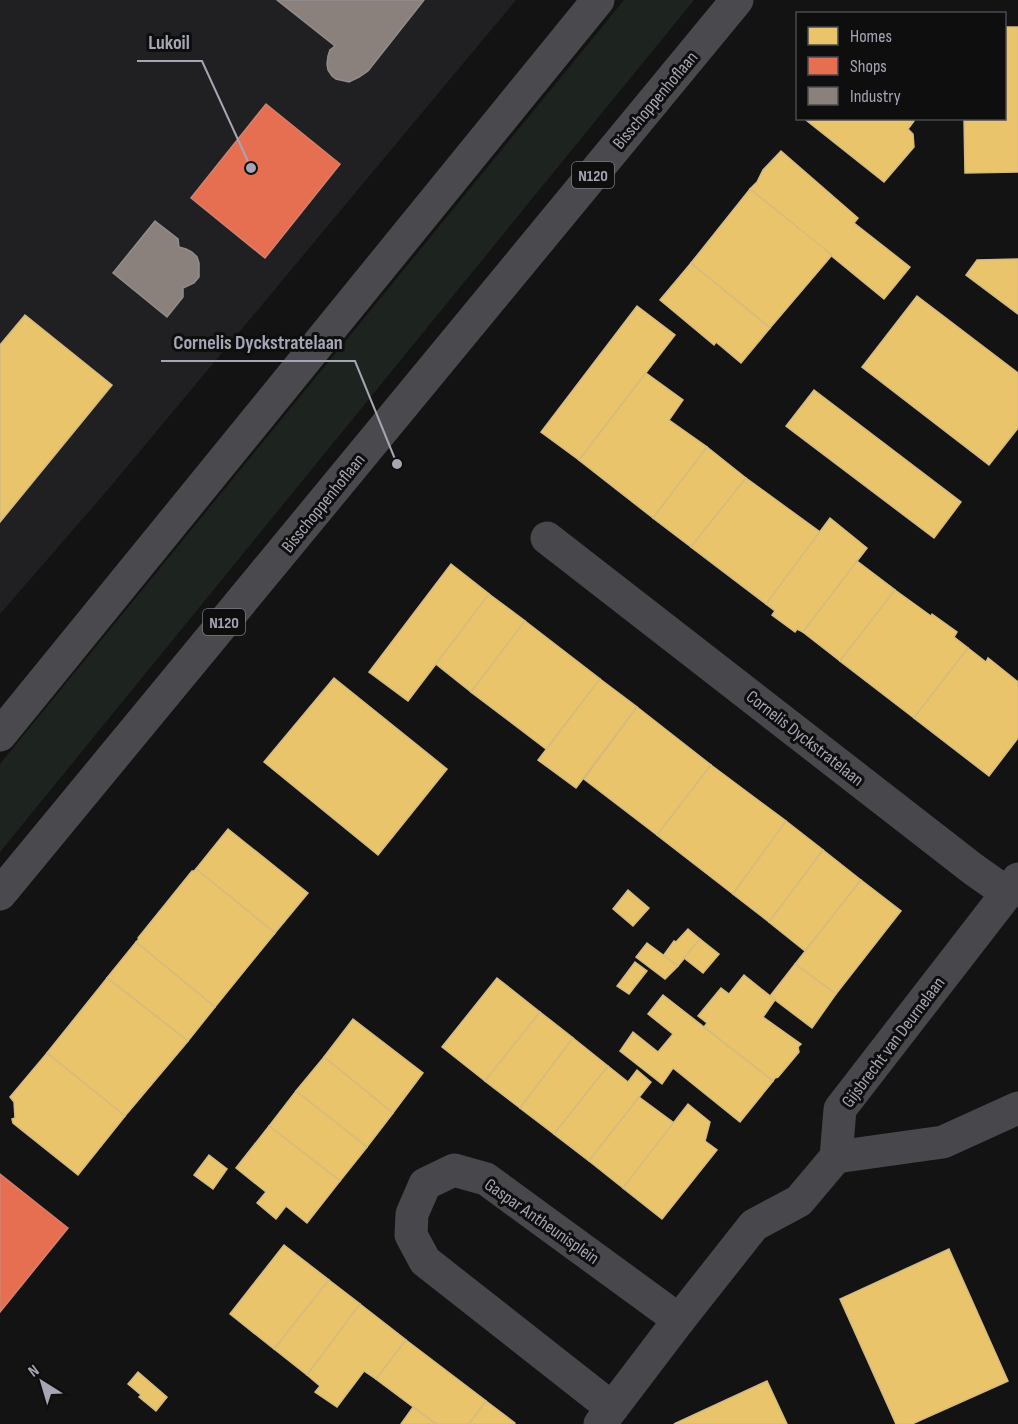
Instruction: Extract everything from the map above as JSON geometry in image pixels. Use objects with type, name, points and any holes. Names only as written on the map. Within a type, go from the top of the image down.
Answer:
[{"type":"main road","points":[[0,735],[598,0]]},
{"type":"main road","name":"Bisschoppenhoflaan","points":[[0,894],[737,0]]},
{"type":"street","name":"Cornelis Dyckstratelaan","points":[[547,538],[973,869],[1013,886]]},
{"type":"street","name":"Gijsbrecht van Deurnelaan","points":[[836,1157],[840,1109],[1013,886]]},
{"type":"street","points":[[606,1416],[754,1225],[799,1200],[836,1157],[943,1142],[1018,1108]]},
{"type":"street","name":"Gaspar Antheunisplein","points":[[606,1416],[425,1261],[411,1235],[412,1214],[425,1184],[454,1170],[486,1179],[679,1320]]},
{"type":"shaded area","points":[[0,0],[516,0],[111,486],[0,614]]},
{"type":"shaded area","points":[[624,0],[694,0],[0,852],[0,764]]},
{"type":"building: Homes","points":[[1006,27],[1018,27],[1018,172],[965,173],[964,120],[1006,120]]},
{"type":"building: Homes","points":[[806,120],[914,120],[908,129],[913,134],[914,147],[884,182]]},
{"type":"building: Homes","points":[[781,151],[858,218],[854,223],[910,267],[884,299],[750,189],[757,182],[763,170]]},
{"type":"building: Homes","points":[[750,189],[832,255],[770,328],[691,263]]},
{"type":"building: Homes","points":[[1018,259],[1018,314],[966,275],[977,260]]},
{"type":"building: Homes","points":[[691,263],[770,328],[741,363],[716,342],[714,345],[660,300]]},
{"type":"building: Homes","points":[[917,296],[1018,373],[1018,428],[989,465],[862,367]]},
{"type":"building: Homes","points":[[637,306],[675,335],[579,460],[541,432]]},
{"type":"building: Homes","points":[[25,315],[112,385],[0,522],[0,345]]},
{"type":"building: Homes","points":[[646,373],[683,400],[669,420],[707,447],[653,518],[579,460]]},
{"type":"building: Homes","points":[[814,390],[961,502],[934,538],[786,426]]},
{"type":"building: Homes","points":[[707,447],[746,478],[691,547],[653,518]]},
{"type":"building: Homes","points":[[746,478],[820,532],[766,604],[691,547]]},
{"type":"building: Homes","points":[[830,518],[867,548],[803,632],[797,629],[795,632],[772,615],[775,611],[766,604]]},
{"type":"building: Homes","points":[[857,561],[895,590],[840,661],[803,632]]},
{"type":"building: Homes","points":[[451,564],[489,594],[408,701],[369,672]]},
{"type":"building: Homes","points":[[895,590],[957,632],[954,637],[968,648],[914,718],[840,661]]},
{"type":"building: Homes","points":[[489,594],[525,621],[471,692],[436,664]]},
{"type":"building: Homes","points":[[525,621],[600,679],[546,749],[471,692]]},
{"type":"building: Homes","points":[[968,648],[986,662],[988,658],[1018,682],[1018,738],[989,776],[914,718]]},
{"type":"building: Homes","points":[[334,678],[447,769],[378,855],[264,762]]},
{"type":"building: Homes","points":[[600,679],[637,707],[576,788],[538,760]]},
{"type":"building: Homes","points":[[637,707],[711,765],[657,835],[584,779]]},
{"type":"building: Homes","points":[[711,765],[786,821],[733,894],[657,835]]},
{"type":"building: Homes","points":[[786,821],[823,850],[769,922],[733,894]]},
{"type":"building: Homes","points":[[228,829],[308,893],[275,933],[196,869]]},
{"type":"building: Homes","points":[[823,850],[861,880],[805,951],[769,922]]},
{"type":"building: Homes","points":[[196,869],[275,933],[215,1007],[136,942],[192,871]]},
{"type":"building: Homes","points":[[861,880],[901,911],[836,994],[795,964]]},
{"type":"building: Homes","points":[[628,890],[649,908],[633,926],[613,909]]},
{"type":"building: Homes","points":[[688,929],[700,939],[678,966],[663,956],[674,941],[676,942]]},
{"type":"building: Homes","points":[[700,939],[719,954],[703,973],[684,958]]},
{"type":"building: Homes","points":[[136,942],[215,1007],[188,1041],[107,978]]},
{"type":"building: Homes","points":[[647,943],[678,966],[665,979],[636,957]]},
{"type":"building: Homes","points":[[635,962],[647,971],[629,994],[617,986]]},
{"type":"building: Homes","points":[[795,964],[836,994],[812,1028],[770,996]]},
{"type":"building: Homes","points":[[744,975],[775,1000],[763,1017],[801,1044],[798,1047],[799,1052],[773,1081],[704,1027],[707,1023],[698,1016],[721,988],[729,994]]},
{"type":"building: Homes","points":[[107,978],[188,1041],[125,1116],[47,1053]]},
{"type":"building: Homes","points":[[497,978],[540,1012],[485,1081],[442,1047]]},
{"type":"building: Homes","points":[[663,995],[773,1081],[740,1122],[673,1068],[662,1084],[620,1051],[633,1032],[658,1052],[673,1034],[648,1014]]},
{"type":"building: Homes","points":[[540,1012],[573,1038],[520,1108],[485,1081]]},
{"type":"building: Homes","points":[[353,1019],[423,1073],[393,1113],[324,1057]]},
{"type":"building: Homes","points":[[573,1038],[608,1066],[554,1134],[520,1108]]},
{"type":"building: Homes","points":[[47,1053],[125,1116],[78,1175],[13,1123],[14,1102],[10,1097]]},
{"type":"building: Homes","points":[[324,1057],[393,1113],[367,1147],[296,1091]]},
{"type":"building: Homes","points":[[608,1066],[628,1082],[637,1070],[651,1082],[589,1161],[554,1134]]},
{"type":"building: Homes","points":[[296,1091],[367,1147],[340,1181],[269,1126]]},
{"type":"building: Homes","points":[[639,1097],[674,1123],[623,1188],[589,1161]]},
{"type":"building: Homes","points":[[688,1104],[710,1122],[705,1141],[717,1150],[662,1219],[623,1188]]},
{"type":"building: Homes","points":[[269,1126],[340,1181],[307,1223],[286,1206],[276,1219],[257,1203],[266,1192],[236,1168]]},
{"type":"building: Homes","points":[[209,1155],[227,1169],[213,1189],[194,1175]]},
{"type":"building: Homes","points":[[284,1245],[329,1280],[274,1349],[230,1314]]},
{"type":"building: Homes","points":[[949,1249],[1008,1381],[912,1424],[896,1424],[840,1299]]},
{"type":"building: Homes","points":[[329,1280],[360,1304],[307,1375],[274,1349]]},
{"type":"building: Homes","points":[[360,1304],[406,1340],[376,1379],[364,1371],[337,1407],[315,1392],[320,1386],[307,1375]]},
{"type":"building: Homes","points":[[406,1340],[486,1401],[469,1424],[436,1424],[376,1379]]},
{"type":"building: Homes","points":[[138,1372],[167,1397],[156,1411],[128,1384]]},
{"type":"building: Homes","points":[[767,1381],[787,1424],[674,1424]]},
{"type":"building: Homes","points":[[486,1401],[515,1423],[469,1424]]},
{"type":"building: Homes","points":[[413,1407],[436,1424],[401,1424]]},
{"type":"building: Shops","points":[[266,104],[340,164],[265,258],[191,198]]},
{"type":"building: Shops","points":[[0,1174],[68,1228],[0,1312]]},
{"type":"building: Industry","points":[[277,0],[424,0],[368,71],[349,82],[336,79],[328,70],[328,56],[330,50],[335,46]]},
{"type":"building: Industry","points":[[155,221],[178,239],[179,247],[192,252],[199,263],[199,277],[194,283],[183,288],[183,297],[167,317],[113,273]]},
{"type":"place","name":"Lukoil","points":[[251,168]]},
{"type":"place","name":"Cornelis Dyckstratelaan","points":[[397,464]]}]
